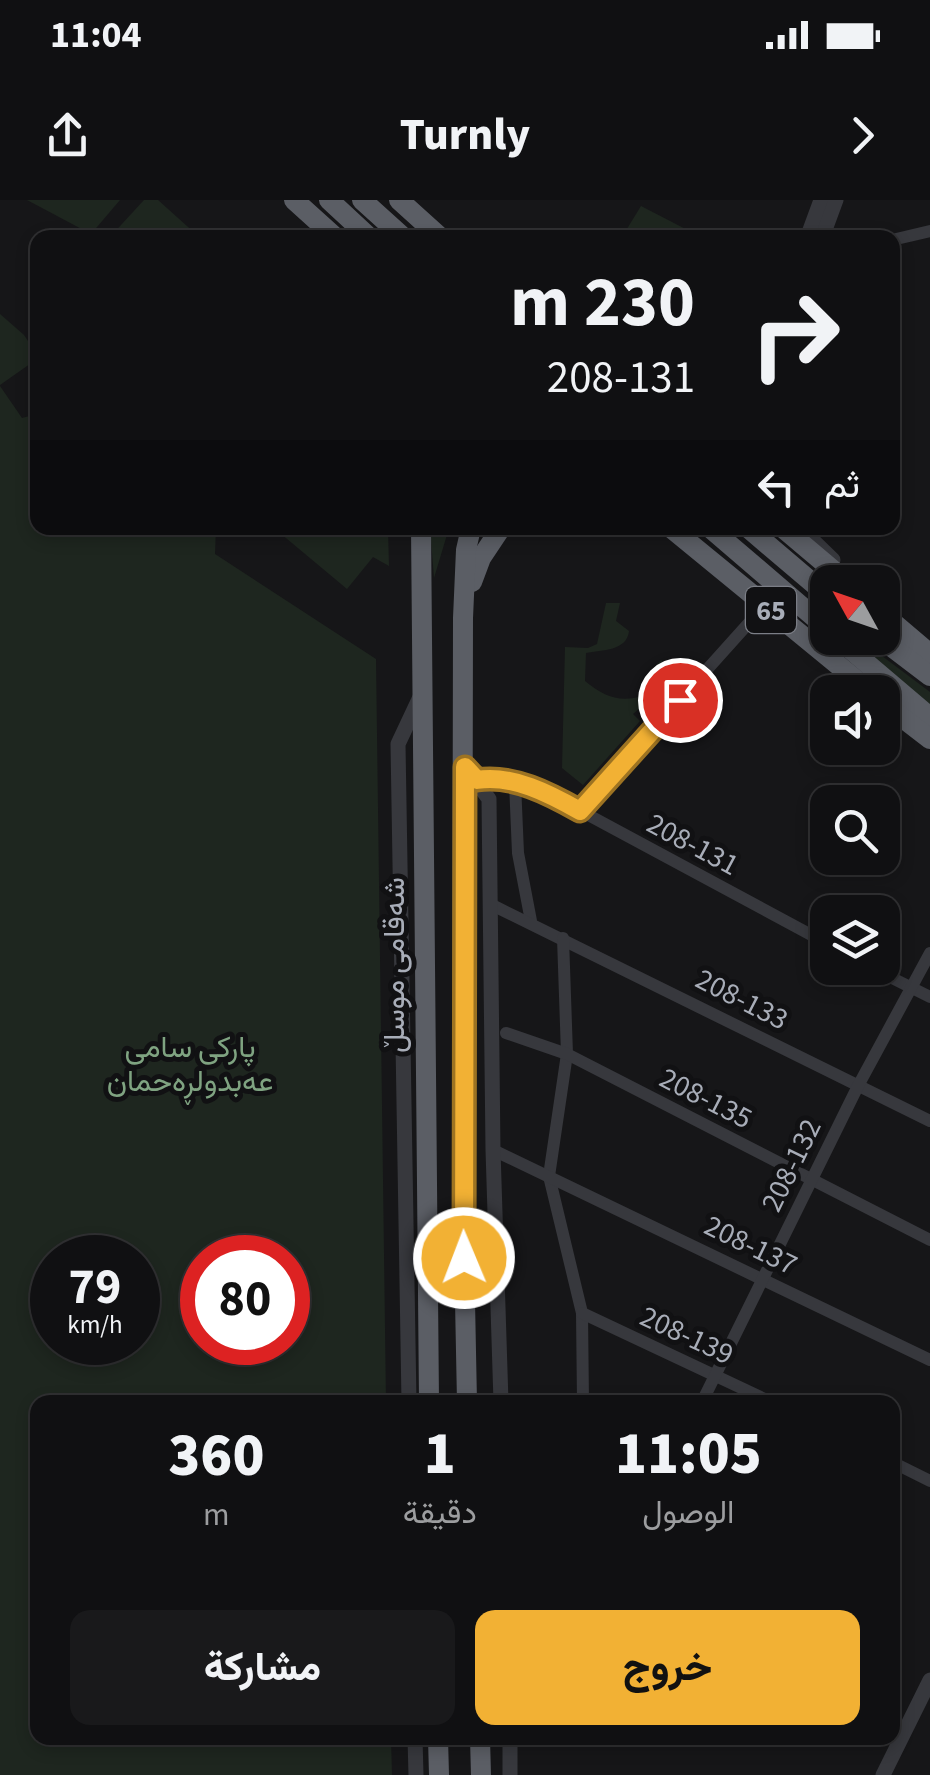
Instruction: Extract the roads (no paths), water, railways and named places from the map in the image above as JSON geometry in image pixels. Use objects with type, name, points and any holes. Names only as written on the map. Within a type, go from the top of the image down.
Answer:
[{"type":"highway","points":[[294,200],[327,230]]},
{"type":"highway","points":[[329,200],[361,230]]},
{"type":"highway","points":[[362,200],[395,230]]},
{"type":"highway","points":[[400,200],[432,230]]},
{"type":"highway","name":"شەقامی موسڵ","points":[[420,535],[429,1395]]},
{"type":"highway","points":[[466,1395],[462,1149],[471,774],[464,618],[469,535]]},
{"type":"highway","points":[[464,618],[481,558],[496,535]]},
{"type":"highway","name":"65","points":[[680,535],[851,675]]},
{"type":"highway","name":"65","points":[[718,535],[810,614]]},
{"type":"highway","name":"65","points":[[756,535],[810,581]]},
{"type":"highway","name":"65","points":[[792,535],[828,565]]},
{"type":"highway","points":[[900,628],[930,654]]},
{"type":"highway","points":[[900,653],[930,676]]},
{"type":"highway","name":"65","points":[[858,655],[930,717]]},
{"type":"highway","points":[[900,716],[930,738]]},
{"type":"highway","points":[[438,1745],[439,1775]]},
{"type":"highway","points":[[480,1745],[480,1775]]},
{"type":"street","points":[[810,230],[821,200]]},
{"type":"street","points":[[825,230],[836,200]]},
{"type":"street","points":[[900,238],[930,230]]},
{"type":"street","points":[[806,535],[834,565]]},
{"type":"street","points":[[580,811],[765,605]]},
{"type":"street","points":[[409,1395],[398,744],[422,692]]},
{"type":"street","points":[[471,774],[489,798],[502,1395]]},
{"type":"street","name":"208-131","points":[[471,774],[505,779],[553,796],[810,934]]},
{"type":"street","points":[[515,783],[518,853],[531,921]]},
{"type":"street","name":"208-133","points":[[490,904],[930,1121]]},
{"type":"street","points":[[564,938],[567,1054],[549,1176],[582,1313],[584,1395]]},
{"type":"street","name":"208-132","points":[[706,1395],[858,1086],[930,952]]},
{"type":"street","points":[[900,983],[930,998]]},
{"type":"street","name":"208-135","points":[[506,1033],[567,1054],[930,1240]]},
{"type":"street","name":"208-137","points":[[494,1150],[930,1360]]},
{"type":"street","name":"208-139","points":[[582,1313],[756,1395]]},
{"type":"street","points":[[900,1466],[930,1481]]},
{"type":"street","points":[[900,1741],[930,1680]]},
{"type":"street","points":[[415,1745],[416,1775]]},
{"type":"street","points":[[510,1745],[510,1775]]},
{"type":"street","points":[[883,1775],[898,1745]]},
{"type":"park label","name":"پارکی سامی عەبدولڕەحمان","points":[[190,1064]]}]
